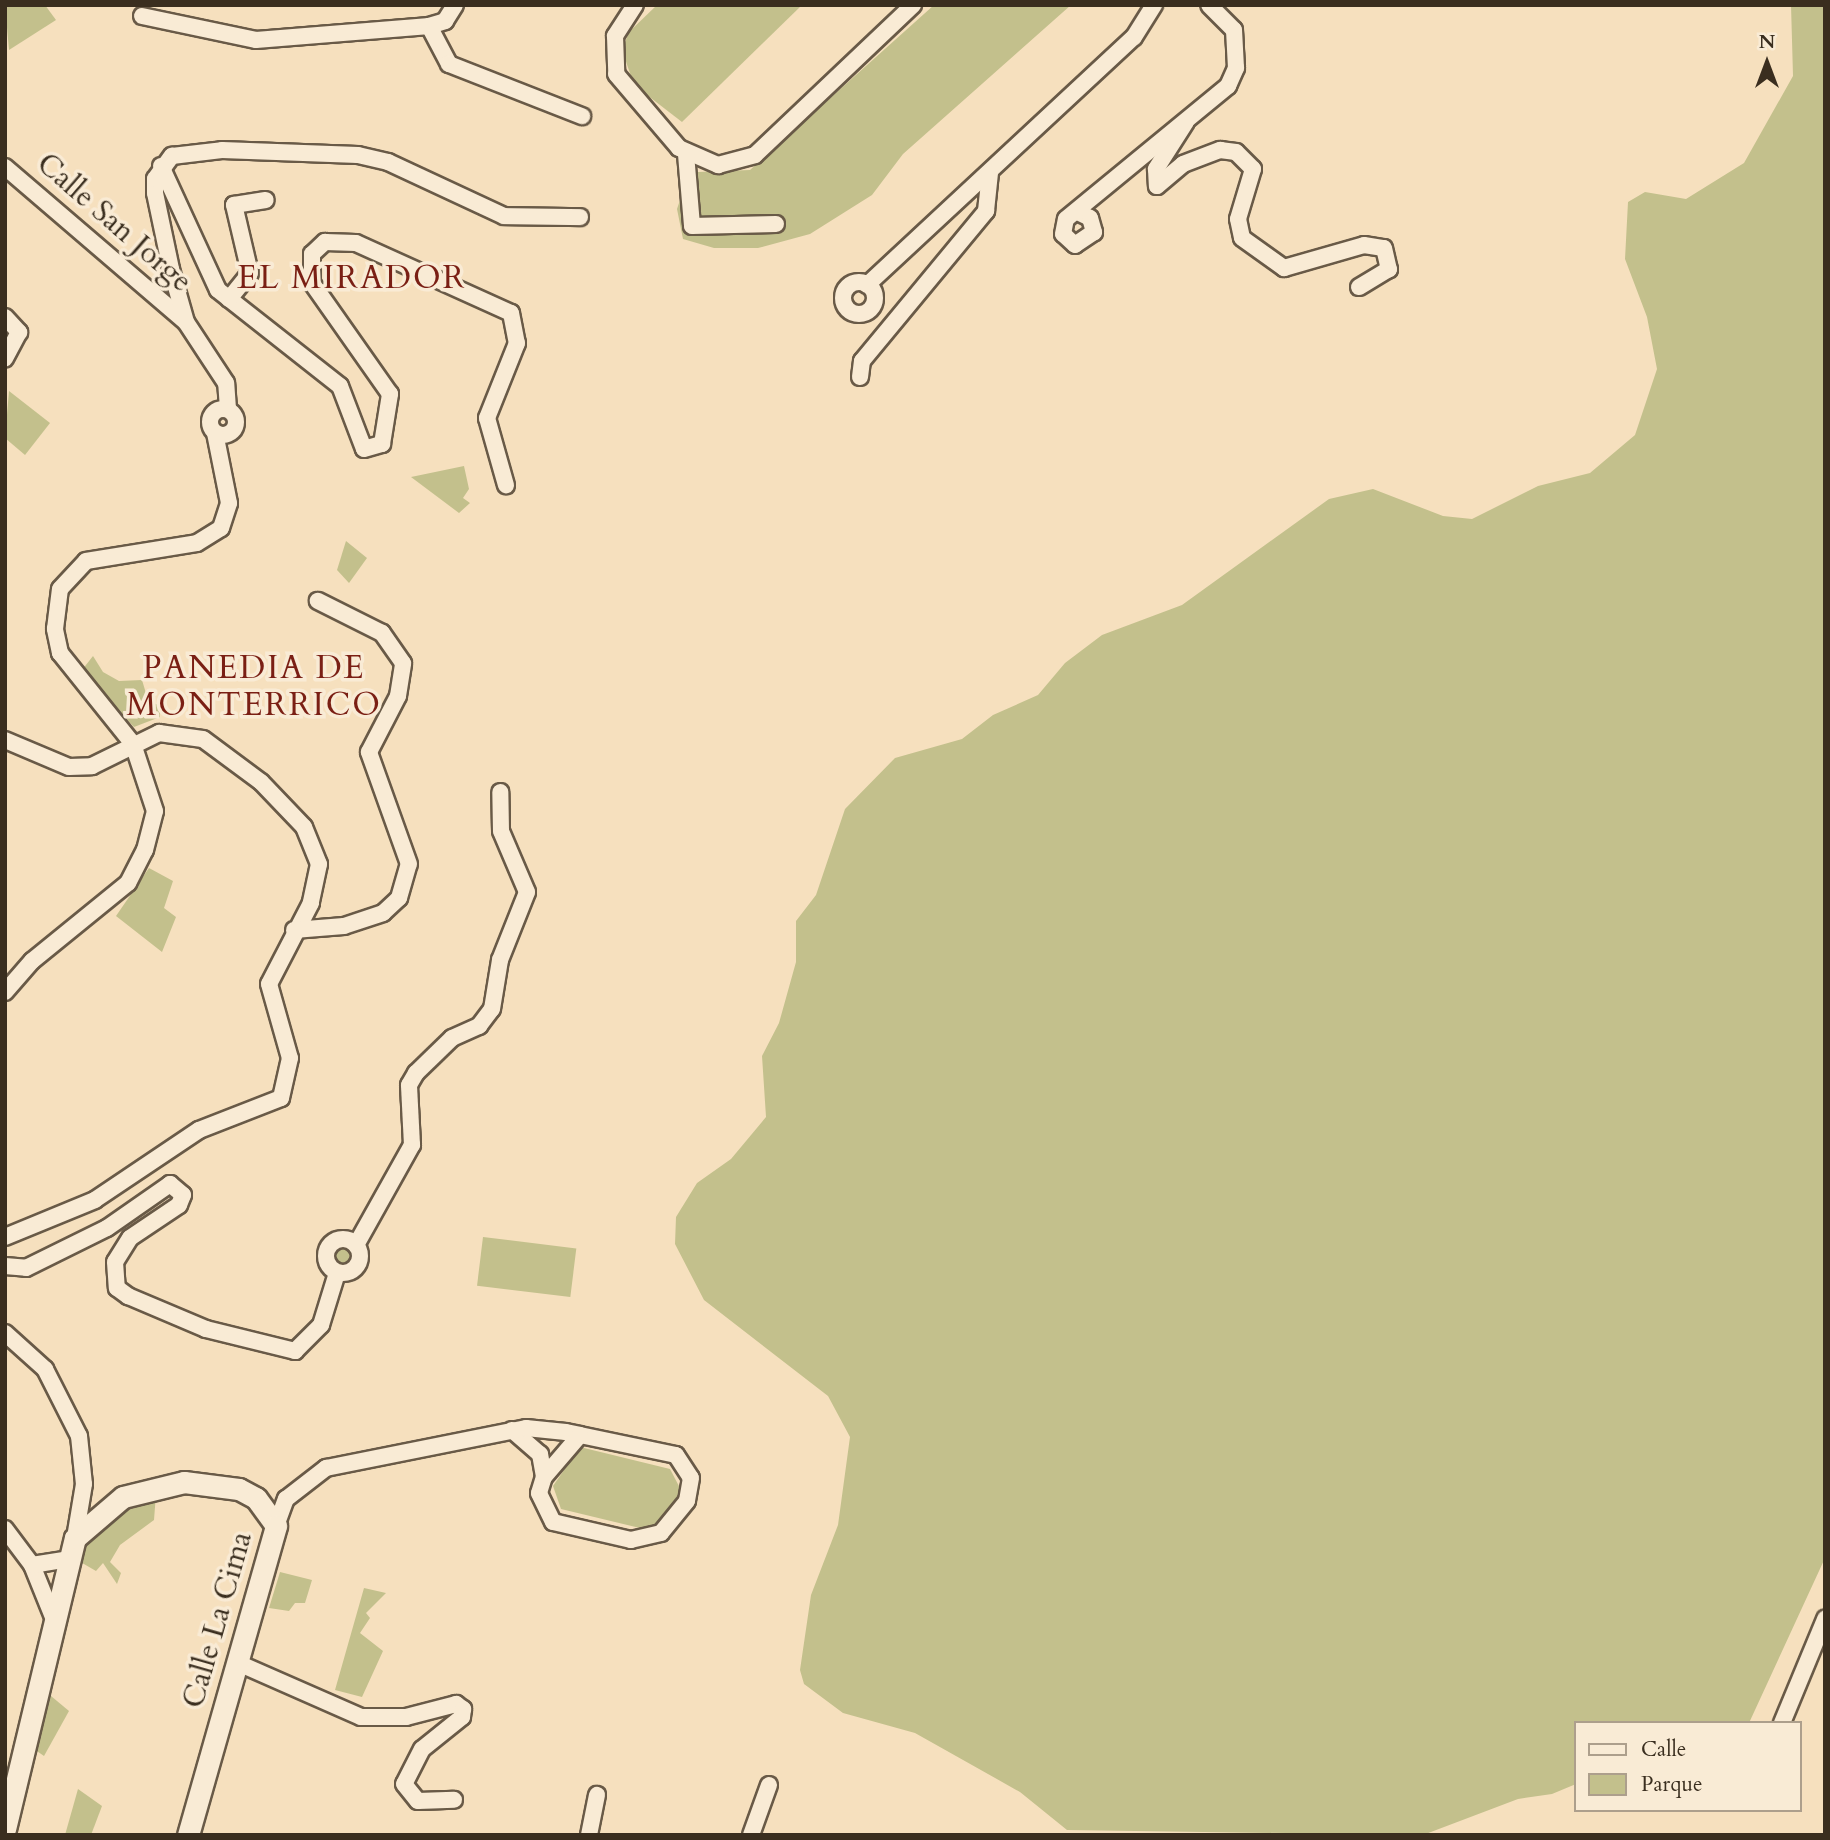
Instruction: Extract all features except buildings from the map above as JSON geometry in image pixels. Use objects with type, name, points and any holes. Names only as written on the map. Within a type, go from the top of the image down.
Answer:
[{"type":"street","points":[[142,16],[256,40],[429,26],[445,20],[455,5]]},
{"type":"street","points":[[635,5],[615,36],[616,74],[686,154],[718,165],[755,155],[913,5]]},
{"type":"street","points":[[867,285],[1134,37],[1154,5]]},
{"type":"street","points":[[1080,213],[1228,86],[1236,68],[1234,30],[1209,5]]},
{"type":"street","points":[[429,26],[449,64],[582,116]]},
{"type":"street","points":[[1186,122],[1156,169],[1157,186],[1183,163],[1220,150],[1236,152],[1253,169],[1238,219],[1242,238],[1284,268],[1364,245],[1384,248],[1389,269],[1359,287]]},
{"type":"street","points":[[161,166],[190,151],[358,155],[388,162],[504,216],[580,217]]},
{"type":"street","points":[[686,154],[692,226],[776,224]]},
{"type":"street","points":[[161,166],[201,265],[229,299],[340,386],[358,443],[374,450],[386,435],[390,394],[312,284],[312,254],[324,242],[356,243],[462,296],[498,303],[518,327],[487,418],[506,485]]},
{"type":"street","points":[[161,166],[155,193],[186,322],[226,383],[228,409],[237,420],[224,461]]},
{"type":"street","name":"Calle San Jorge","points":[[5,167],[186,322]]},
{"type":"street","points":[[860,377],[862,361],[986,211],[990,172]]},
{"type":"street","points":[[229,299],[250,273],[233,205],[266,200]]},
{"type":"street","points":[[5,317],[19,332],[5,358]]},
{"type":"street","points":[[5,992],[32,961],[128,883],[145,850],[155,811],[151,784],[133,744],[60,653],[55,629],[60,589],[86,561],[108,553],[210,537],[227,516],[224,461],[211,416],[228,409]]},
{"type":"street","points":[[215,433],[232,432]]},
{"type":"street","points":[[294,930],[344,926],[383,912],[399,898],[410,864],[369,751],[398,696],[403,663],[382,633],[318,601]]},
{"type":"street","points":[[5,740],[69,767],[92,766],[159,733],[204,739],[261,782],[304,827],[319,864],[318,885],[269,984],[271,1009],[290,1058],[281,1098],[199,1130],[94,1200],[5,1237]]},
{"type":"street","points":[[337,1273],[358,1266],[356,1245],[412,1145],[408,1098],[415,1073],[452,1038],[479,1026],[492,1009],[500,960],[527,892],[501,831],[500,792]]},
{"type":"street","points":[[5,1266],[26,1268],[107,1228],[170,1184],[183,1195],[179,1205],[130,1238],[115,1262],[117,1288],[128,1296],[206,1329],[295,1351],[306,1348],[321,1325],[337,1273]]},
{"type":"street","points":[[337,1273],[326,1261],[330,1245],[340,1239],[356,1245]]},
{"type":"street","points":[[5,1333],[45,1369],[79,1436],[83,1484],[75,1538],[53,1616],[5,1829]]},
{"type":"street","points":[[512,1430],[540,1454],[544,1477]]},
{"type":"street","points":[[276,1526],[286,1499],[326,1468],[512,1430],[580,1435],[676,1455],[691,1478],[687,1501],[662,1533],[631,1540],[552,1522],[539,1493],[544,1477],[580,1435]]},
{"type":"street","name":"Calle La Cima","points":[[75,1538],[123,1497],[184,1482],[248,1494],[276,1526],[188,1835]]},
{"type":"street","points":[[5,1528],[32,1565],[53,1616]]},
{"type":"street","points":[[32,1565],[51,1567],[69,1559]]},
{"type":"street","points":[[1783,1721],[1825,1619]]},
{"type":"street","points":[[238,1663],[361,1717],[406,1717],[456,1704],[463,1709],[461,1717],[422,1749],[404,1784],[418,1801],[454,1800]]},
{"type":"street","points":[[751,1835],[769,1785]]},
{"type":"street","points":[[589,1835],[597,1795]]},
{"type":"green space","points":[[5,5],[45,5],[56,20],[9,50]]},
{"type":"green space","points":[[657,5],[802,5],[682,122],[634,85],[622,50],[629,32]]},
{"type":"green space","points":[[934,5],[1071,5],[903,154],[872,195],[810,234],[758,248],[714,248],[683,239],[677,209],[686,182],[698,172],[750,170]]},
{"type":"green space","points":[[1791,5],[1825,5],[1825,1558],[1750,1721],[1574,1721],[1574,1785],[1552,1794],[1518,1799],[1423,1835],[1067,1830],[1020,1792],[915,1733],[843,1713],[804,1684],[800,1670],[811,1595],[838,1525],[850,1437],[828,1396],[704,1300],[675,1244],[676,1217],[697,1183],[731,1159],[766,1117],[762,1056],[779,1023],[796,962],[796,921],[816,895],[845,809],[895,758],[962,739],[993,715],[1038,695],[1065,663],[1102,635],[1182,605],[1329,499],[1373,489],[1443,516],[1472,519],[1538,486],[1590,473],[1635,435],[1657,369],[1647,317],[1625,259],[1628,202],[1645,192],[1686,199],[1744,163],[1793,76]]},
{"type":"green space","points":[[9,391],[50,423],[25,455],[5,438]]},
{"type":"green space","points":[[464,466],[469,489],[463,498],[470,503],[459,513],[411,477]]},
{"type":"green space","points":[[346,541],[367,558],[349,583],[337,570]]},
{"type":"green space","points":[[93,656],[103,672],[119,681],[142,680],[148,700],[160,706],[160,717],[134,727],[82,670]]},
{"type":"green space","points":[[149,868],[173,881],[164,908],[176,917],[162,952],[116,916]]},
{"type":"green space","points":[[483,1237],[576,1248],[570,1297],[477,1286]]},
{"type":"green space","points":[[343,1239],[355,1244],[360,1256],[355,1268],[343,1273],[331,1268],[326,1256],[331,1244]]},
{"type":"green space","points":[[580,1447],[670,1469],[681,1490],[664,1523],[644,1529],[561,1509],[553,1486]]},
{"type":"green space","points":[[156,1494],[154,1520],[120,1545],[110,1562],[121,1573],[117,1584],[103,1563],[96,1571],[77,1560],[101,1524]]},
{"type":"green space","points":[[280,1572],[312,1580],[305,1603],[295,1603],[289,1611],[269,1608]]},
{"type":"green space","points":[[364,1588],[386,1593],[366,1613],[370,1618],[360,1633],[383,1651],[362,1697],[335,1690]]},
{"type":"green space","points":[[45,1691],[69,1711],[44,1756],[31,1747]]},
{"type":"green space","points":[[78,1789],[102,1806],[91,1835],[65,1835]]},
{"type":"district","name":"EL MIRADOR","points":[[352,278]]},
{"type":"district","name":"PANEDIA DE MONTERRICO","points":[[254,688]]}]
